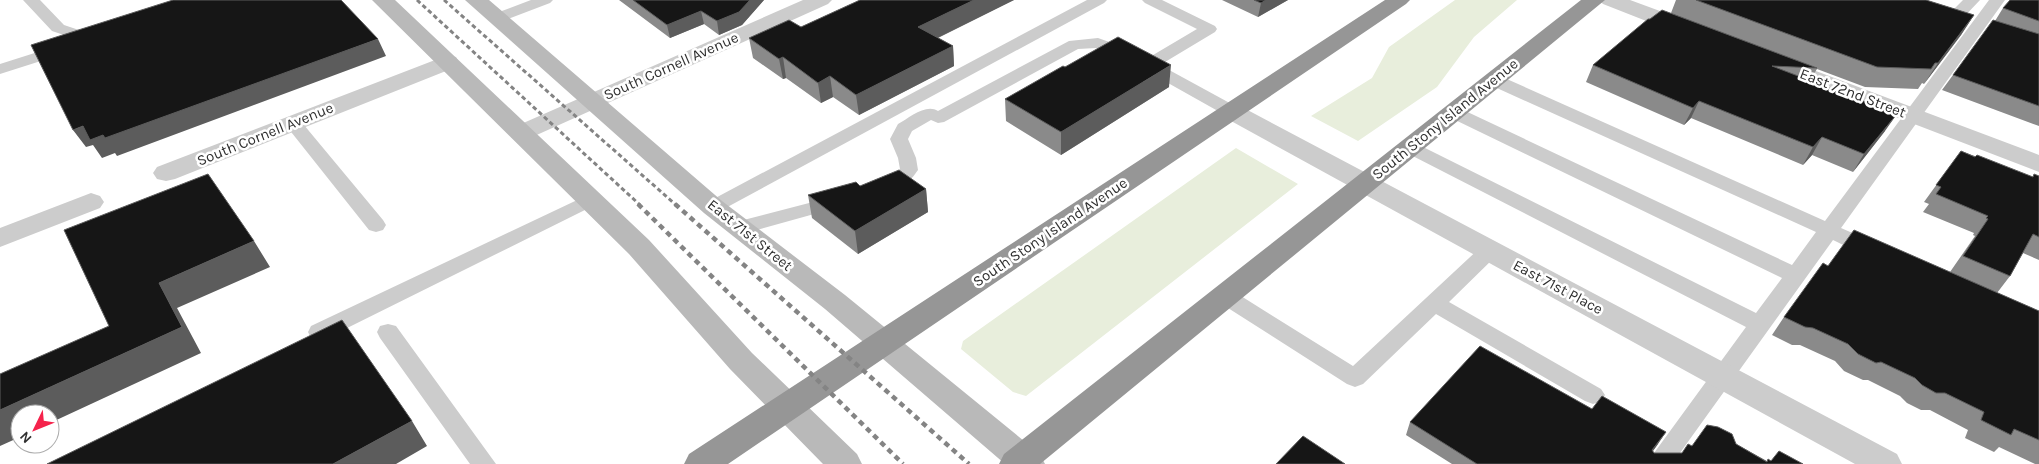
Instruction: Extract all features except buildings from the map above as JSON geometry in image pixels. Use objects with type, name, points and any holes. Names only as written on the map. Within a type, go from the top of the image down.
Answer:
[{"type":"highway","name":"South Stony Island Avenue","points":[[701,464],[1399,0]]},
{"type":"highway","name":"South Stony Island Avenue","points":[[1022,462],[1409,147],[1594,0]]},
{"type":"main road","points":[[383,0],[639,246],[741,361],[845,464]]},
{"type":"main road","name":"East 71st Street","points":[[476,0],[713,207],[836,302],[1022,462]]},
{"type":"street","name":"South Cornell Avenue","points":[[521,134],[821,0]]},
{"type":"street","points":[[1610,0],[1714,40]]},
{"type":"street","name":"East 72nd Street","points":[[1759,57],[2039,164]]},
{"type":"street","name":"South Cornell Avenue","points":[[166,173],[448,62]]},
{"type":"street","name":"East 71st Place","points":[[1231,111],[1886,464]]},
{"type":"street","points":[[0,238],[91,202]]},
{"type":"lane","points":[[31,0],[58,28],[91,39]]},
{"type":"lane","points":[[497,18],[545,0]]},
{"type":"lane","points":[[713,207],[1099,0]]},
{"type":"lane","points":[[1148,65],[1209,29],[1150,0]]},
{"type":"lane","points":[[1935,0],[1924,14],[1954,16],[1972,0]]},
{"type":"lane","points":[[1658,464],[1913,116],[1987,29],[1997,0]]},
{"type":"lane","points":[[0,69],[91,39],[105,29],[74,34]]},
{"type":"lane","points":[[868,194],[900,180],[909,170],[907,158],[899,139],[904,128],[935,115],[1075,44],[1098,43],[1126,53],[1231,111]]},
{"type":"lane","points":[[1494,80],[1890,258]]},
{"type":"lane","points":[[1453,112],[1796,276]]},
{"type":"lane","points":[[294,122],[376,225]]},
{"type":"lane","points":[[1409,147],[1760,325]]},
{"type":"lane","points":[[301,341],[592,199]]},
{"type":"lane","points":[[739,228],[849,199]]},
{"type":"lane","points":[[1225,296],[1355,378],[1490,250]]},
{"type":"lane","points":[[1434,303],[1594,395]]},
{"type":"lane","points":[[388,332],[478,462]]},
{"type":"green space","points":[[1455,0],[1517,0],[1474,37],[1437,87],[1358,141],[1311,116],[1372,78],[1389,47]]},
{"type":"green space","points":[[1236,148],[1298,184],[1026,396],[1013,392],[961,349],[963,341]]},
{"type":"railway","points":[[417,0],[640,205]]},
{"type":"railway","points":[[444,0],[676,205]]},
{"type":"railway","points":[[638,204],[903,464]]},
{"type":"railway","points":[[675,204],[969,464]]}]
